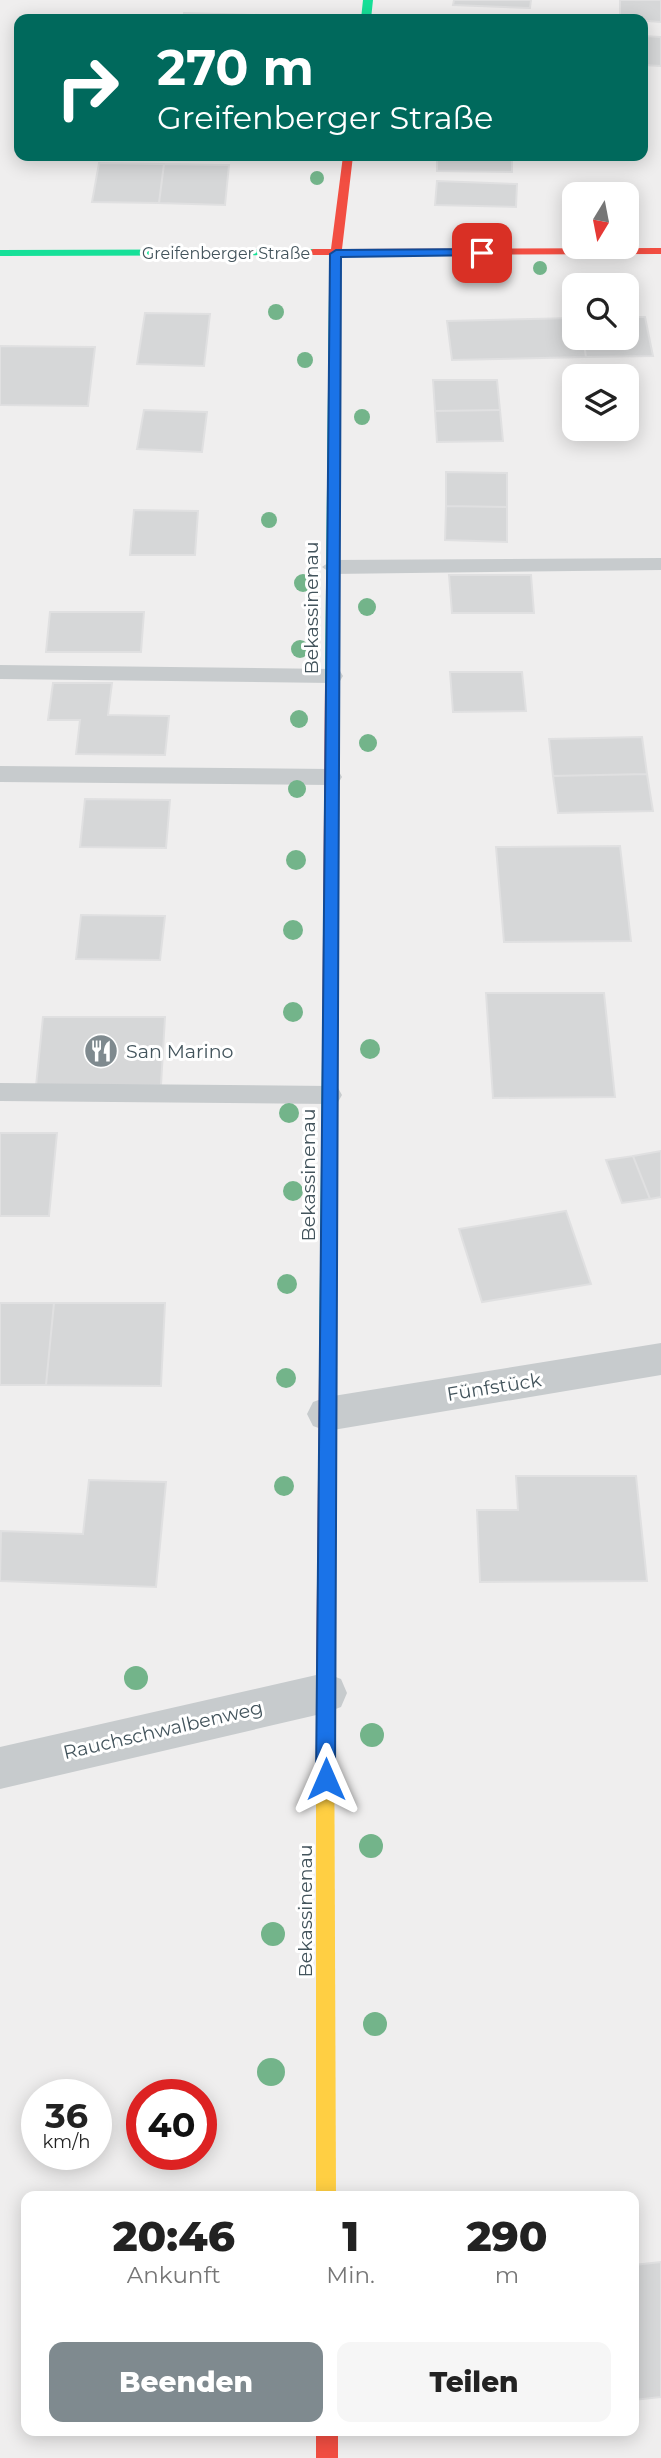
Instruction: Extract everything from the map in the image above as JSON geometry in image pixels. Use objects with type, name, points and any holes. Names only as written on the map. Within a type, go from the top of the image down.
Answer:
[{"type":"street","name":"Bekassinenau","points":[[326,2191],[325,1693],[332,567],[336,254],[347,161]]},
{"type":"street","name":"Greifenberger Straße","points":[[0,253],[661,251]]},
{"type":"street","name":"Fünfstück","points":[[327,1414],[661,1359]]},
{"type":"street","name":"Rauchschwalbenweg","points":[[0,1768],[325,1693]]},
{"type":"street","points":[[327,2436],[327,2458]]},
{"type":"lane","points":[[332,567],[661,564]]},
{"type":"lane","points":[[0,672],[332,676]]},
{"type":"lane","points":[[0,774],[331,777]]},
{"type":"lane","points":[[0,1092],[329,1095]]},
{"type":"building","points":[[454,0],[531,0],[530,8],[453,5]]},
{"type":"building","points":[[620,0],[661,0],[661,22],[648,21],[648,14],[620,14]]},
{"type":"building","points":[[648,36],[661,37],[661,66],[648,65]]},
{"type":"building","points":[[437,161],[512,161],[512,172],[437,171]]},
{"type":"building","points":[[99,163],[164,164],[159,203],[92,202]]},
{"type":"building","points":[[164,164],[229,165],[225,205],[159,203]]},
{"type":"building","points":[[437,181],[517,184],[516,207],[435,205]]},
{"type":"building","points":[[145,313],[210,314],[204,366],[137,364]]},
{"type":"building","points":[[639,317],[645,317],[653,356],[586,357],[585,350],[639,350]]},
{"type":"building","points":[[562,318],[562,350],[585,350],[586,357],[452,360],[447,321]]},
{"type":"building","points":[[0,346],[95,347],[88,406],[0,405]]},
{"type":"building","points":[[433,380],[497,380],[500,410],[435,411]]},
{"type":"building","points":[[144,410],[207,412],[202,452],[137,449]]},
{"type":"building","points":[[500,410],[503,441],[437,442],[435,411]]},
{"type":"building","points":[[446,472],[507,473],[507,507],[446,506]]},
{"type":"building","points":[[446,506],[507,507],[507,542],[445,540]]},
{"type":"building","points":[[134,510],[198,511],[195,555],[130,555]]},
{"type":"building","points":[[449,575],[531,575],[534,613],[452,613]]},
{"type":"building","points":[[50,612],[144,612],[141,652],[46,652]]},
{"type":"building","points":[[450,672],[522,672],[526,711],[453,712]]},
{"type":"building","points":[[53,683],[112,683],[108,715],[169,716],[165,755],[76,754],[80,720],[48,720]]},
{"type":"building","points":[[642,737],[647,774],[553,776],[549,739]]},
{"type":"building","points":[[647,774],[653,811],[558,813],[553,776]]},
{"type":"building","points":[[85,799],[170,800],[166,848],[80,847]]},
{"type":"building","points":[[620,846],[631,941],[504,942],[496,847]]},
{"type":"building","points":[[81,915],[165,916],[160,960],[76,959]]},
{"type":"building","points":[[486,993],[604,993],[615,1097],[493,1098]]},
{"type":"building","name":"San Marino","points":[[43,1017],[165,1017],[161,1085],[36,1086]]},
{"type":"building","points":[[0,1133],[57,1133],[49,1216],[0,1216]]},
{"type":"building","points":[[661,1151],[661,1197],[650,1199],[633,1156]]},
{"type":"building","points":[[633,1156],[650,1199],[622,1203],[606,1160]]},
{"type":"building","points":[[566,1211],[591,1284],[482,1302],[459,1229]]},
{"type":"building","points":[[0,1303],[54,1303],[46,1385],[0,1385]]},
{"type":"building","points":[[54,1303],[165,1303],[161,1386],[46,1385]]},
{"type":"building","points":[[516,1476],[636,1476],[647,1581],[480,1582],[477,1510],[518,1510]]},
{"type":"building","points":[[89,1480],[166,1482],[156,1587],[0,1581],[1,1531],[83,1534]]},
{"type":"building","points":[[661,2262],[661,2397],[639,2399],[639,2264]]},
{"type":"traffic: fast","points":[[367,14],[368,0]]},
{"type":"traffic: fast","points":[[0,253],[313,252]]},
{"type":"traffic: fast","points":[[332,684],[335,293]]},
{"type":"traffic: fast","points":[[327,1375],[329,1061]]},
{"type":"traffic: slow","points":[[325,1689],[326,2191]]},
{"type":"traffic: jam","points":[[335,293],[336,254],[347,161]]},
{"type":"traffic: jam","points":[[313,252],[661,251]]},
{"type":"traffic: jam","points":[[329,1061],[332,684]]},
{"type":"traffic: jam","points":[[325,1689],[327,1375]]},
{"type":"traffic: jam","points":[[327,2436],[327,2458]]},
{"type":"place","name":"San Marino","points":[[101,1051]]},
{"type":"route","points":[[326,1779],[336,254],[482,253]]}]
